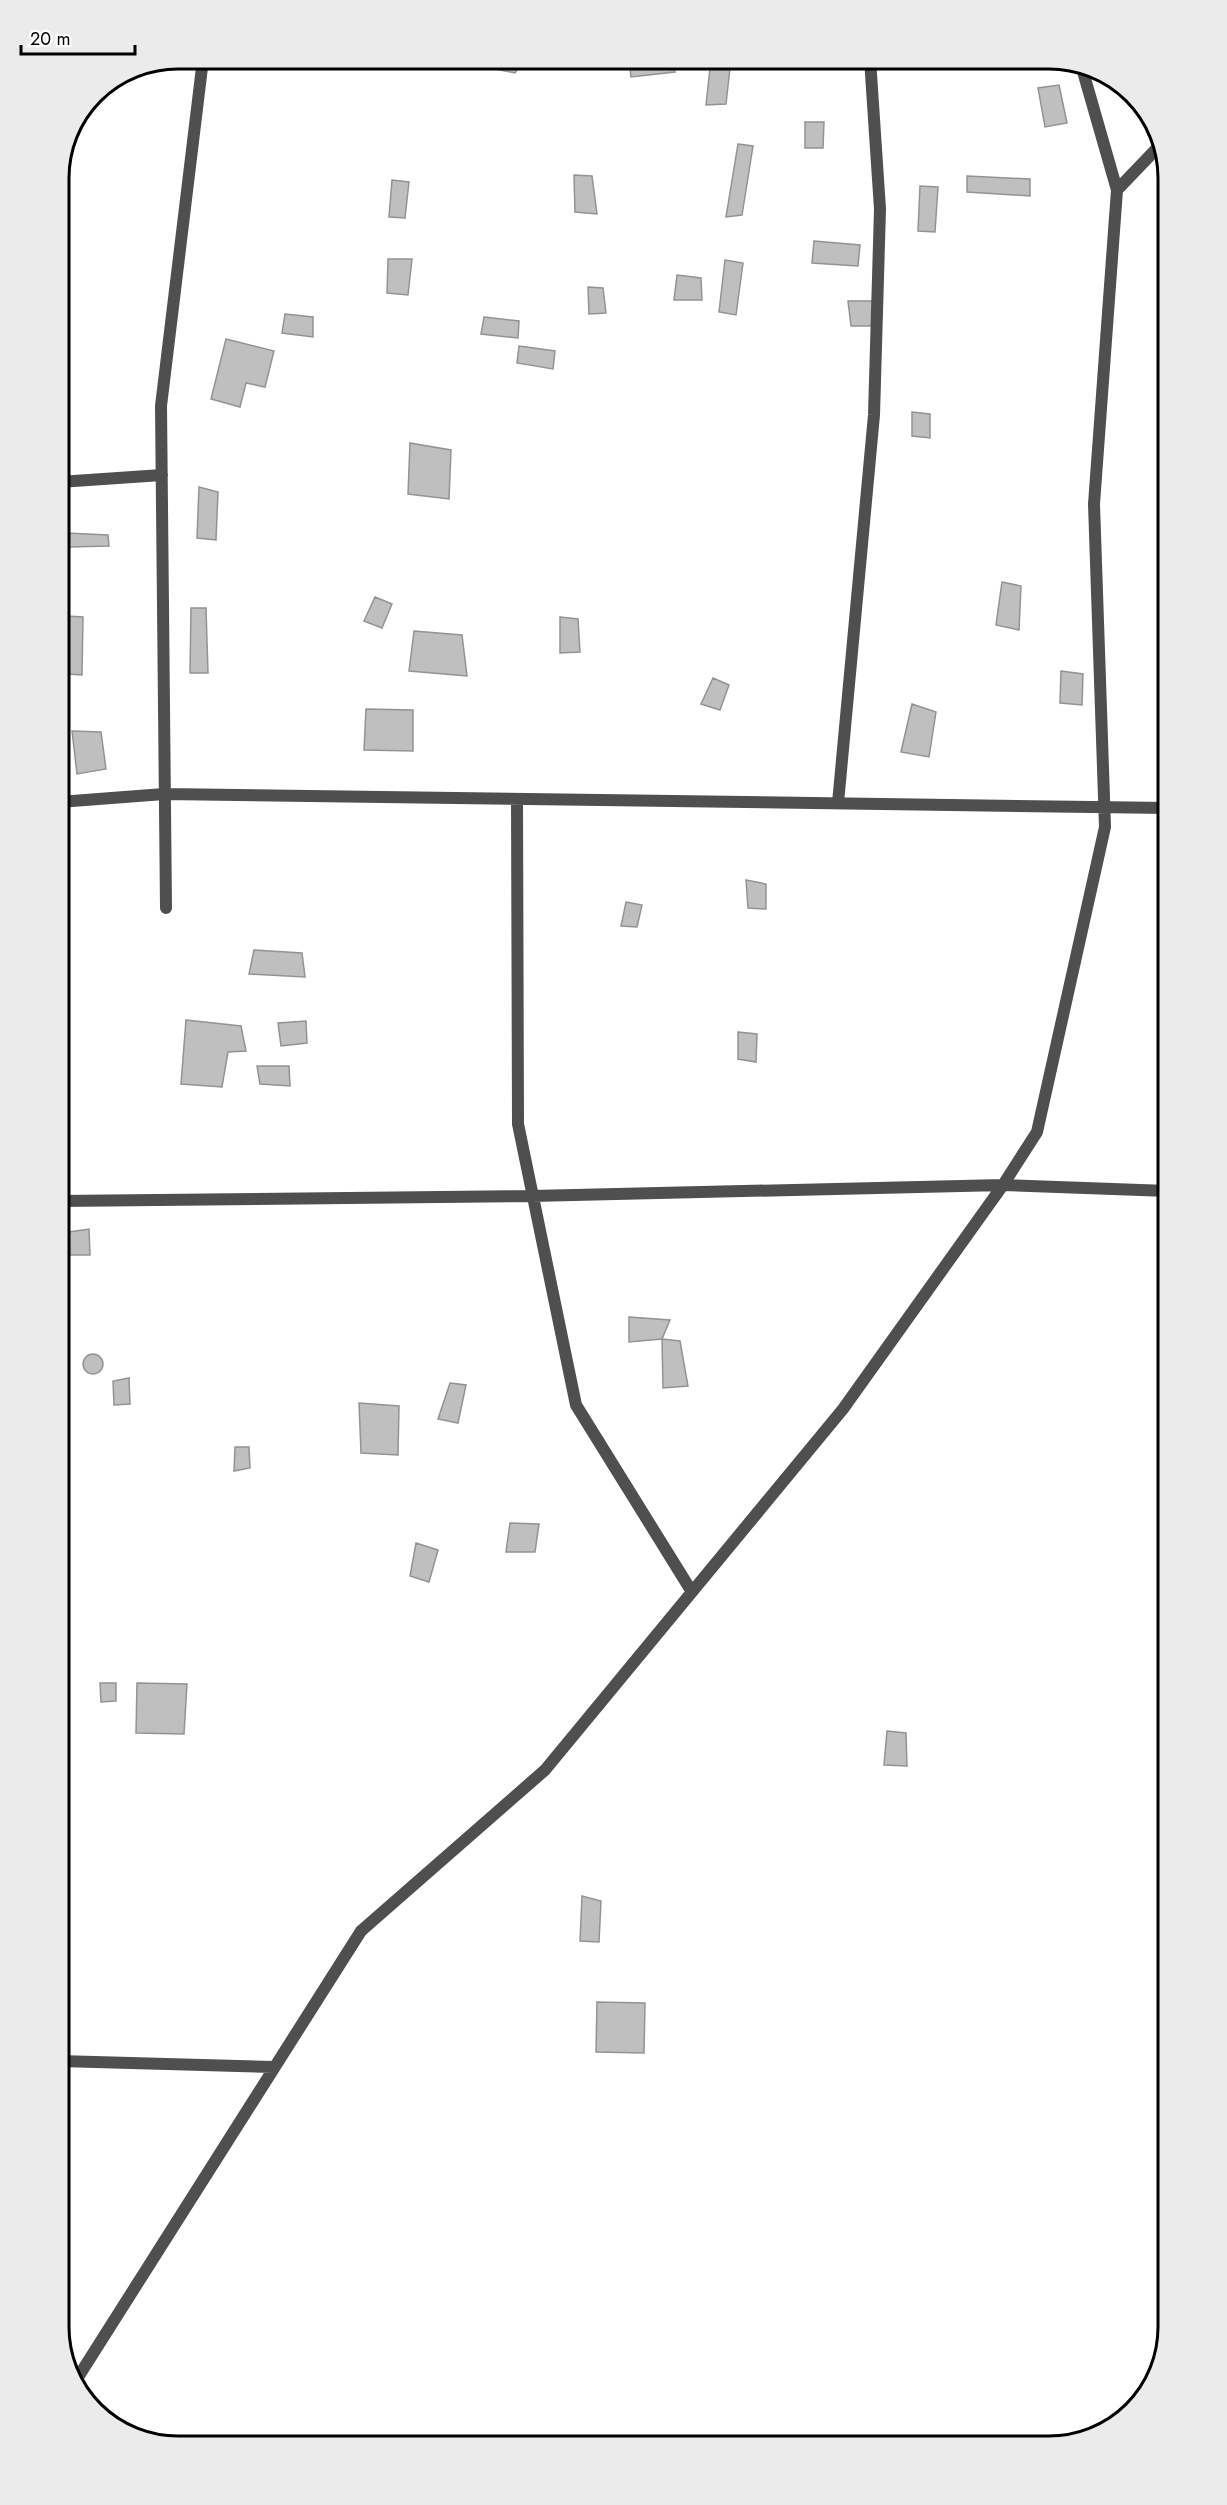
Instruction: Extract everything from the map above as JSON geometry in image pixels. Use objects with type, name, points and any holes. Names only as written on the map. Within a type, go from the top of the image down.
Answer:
[{"type":"street","points":[[166,908],[161,406],[202,69]]},
{"type":"street","points":[[838,803],[874,415],[880,209],[871,69]]},
{"type":"street","points":[[80,2374],[361,1931],[545,1770],[843,1408],[1003,1185],[1037,1132],[1105,827],[1094,504],[1117,189],[1084,75]]},
{"type":"street","points":[[1117,189],[1154,151]]},
{"type":"street","points":[[69,481],[162,475]]},
{"type":"street","points":[[69,801],[164,794],[1158,808]]},
{"type":"street","points":[[516,799],[518,1124],[576,1405],[692,1592]]},
{"type":"street","points":[[69,1201],[532,1196],[1003,1185],[1158,1191]]},
{"type":"street","points":[[69,2061],[274,2067]]},
{"type":"building","points":[[495,69],[518,69],[515,73]]},
{"type":"building","points":[[630,69],[675,69],[675,72],[631,77]]},
{"type":"building","points":[[710,69],[730,69],[726,104],[706,105]]},
{"type":"building","points":[[1059,85],[1067,123],[1045,127],[1038,88]]},
{"type":"building","points":[[805,122],[824,122],[823,148],[805,148]]},
{"type":"building","points":[[738,144],[753,146],[742,215],[726,217]]},
{"type":"building","points":[[574,175],[592,176],[597,214],[575,212]]},
{"type":"building","points":[[967,176],[1030,179],[1030,196],[967,192]]},
{"type":"building","points":[[392,180],[409,182],[405,218],[389,217]]},
{"type":"building","points":[[920,186],[938,187],[935,232],[918,231]]},
{"type":"building","points":[[814,241],[860,245],[858,266],[812,263]]},
{"type":"building","points":[[388,259],[412,259],[408,295],[387,293]]},
{"type":"building","points":[[725,260],[743,263],[736,315],[719,312]]},
{"type":"building","points":[[677,275],[701,278],[702,300],[674,300]]},
{"type":"building","points":[[588,287],[603,288],[606,313],[589,314]]},
{"type":"building","points":[[848,301],[872,301],[874,326],[851,326]]},
{"type":"building","points":[[285,314],[313,317],[313,337],[282,333]]},
{"type":"building","points":[[484,317],[519,321],[518,338],[481,334]]},
{"type":"building","points":[[226,339],[274,351],[265,387],[246,383],[240,407],[211,399]]},
{"type":"building","points":[[519,346],[555,351],[553,369],[517,363]]},
{"type":"building","points":[[912,412],[930,414],[930,438],[912,436]]},
{"type":"building","points":[[410,443],[451,450],[449,499],[408,494]]},
{"type":"building","points":[[199,487],[218,492],[216,540],[197,538]]},
{"type":"building","points":[[69,533],[108,535],[109,546],[69,547]]},
{"type":"building","points":[[1002,582],[1021,586],[1019,630],[996,625]]},
{"type":"building","points":[[375,597],[392,604],[382,628],[364,621]]},
{"type":"building","points":[[191,608],[206,608],[208,673],[190,673]]},
{"type":"building","points":[[69,616],[83,617],[82,675],[69,674]]},
{"type":"building","points":[[560,617],[578,619],[580,652],[560,653]]},
{"type":"building","points":[[414,631],[462,635],[467,676],[409,671]]},
{"type":"building","points":[[1061,671],[1083,674],[1082,705],[1060,703]]},
{"type":"building","points":[[713,678],[729,685],[720,710],[701,704]]},
{"type":"building","points":[[912,704],[936,712],[929,757],[901,752]]},
{"type":"building","points":[[366,709],[413,710],[413,751],[364,750]]},
{"type":"building","points":[[72,731],[101,732],[106,769],[77,774]]},
{"type":"building","points":[[746,880],[766,884],[766,909],[748,908]]},
{"type":"building","points":[[626,902],[642,905],[637,927],[621,926]]},
{"type":"building","points":[[254,950],[302,953],[305,977],[249,974]]},
{"type":"building","points":[[186,1020],[241,1026],[246,1051],[228,1052],[222,1087],[181,1084]]},
{"type":"building","points":[[306,1021],[307,1043],[281,1046],[278,1023]]},
{"type":"building","points":[[738,1032],[757,1034],[756,1062],[738,1059]]},
{"type":"building","points":[[257,1066],[289,1066],[290,1086],[260,1084]]},
{"type":"building","points":[[89,1229],[90,1255],[70,1255],[69,1232]]},
{"type":"building","points":[[629,1317],[670,1320],[662,1339],[629,1342]]},
{"type":"building","points":[[662,1339],[680,1341],[688,1386],[663,1388]]},
{"type":"building","points":[[93,1354],[100,1357],[103,1364],[100,1371],[93,1374],[86,1371],[83,1364],[86,1357]]},
{"type":"building","points":[[129,1378],[130,1404],[114,1405],[113,1381]]},
{"type":"building","points":[[450,1383],[466,1385],[458,1423],[438,1419]]},
{"type":"building","points":[[359,1403],[399,1406],[398,1455],[361,1453]]},
{"type":"building","points":[[235,1447],[249,1447],[250,1468],[234,1471]]},
{"type":"building","points":[[510,1523],[539,1524],[535,1552],[506,1552]]},
{"type":"building","points":[[416,1543],[438,1550],[429,1582],[410,1576]]},
{"type":"building","points":[[100,1683],[116,1683],[116,1701],[101,1702]]},
{"type":"building","points":[[137,1683],[187,1684],[184,1734],[136,1733]]},
{"type":"building","points":[[887,1731],[906,1733],[907,1766],[884,1765]]},
{"type":"building","points":[[582,1896],[601,1901],[599,1942],[580,1941]]},
{"type":"building","points":[[597,2002],[645,2003],[644,2053],[596,2052]]}]
